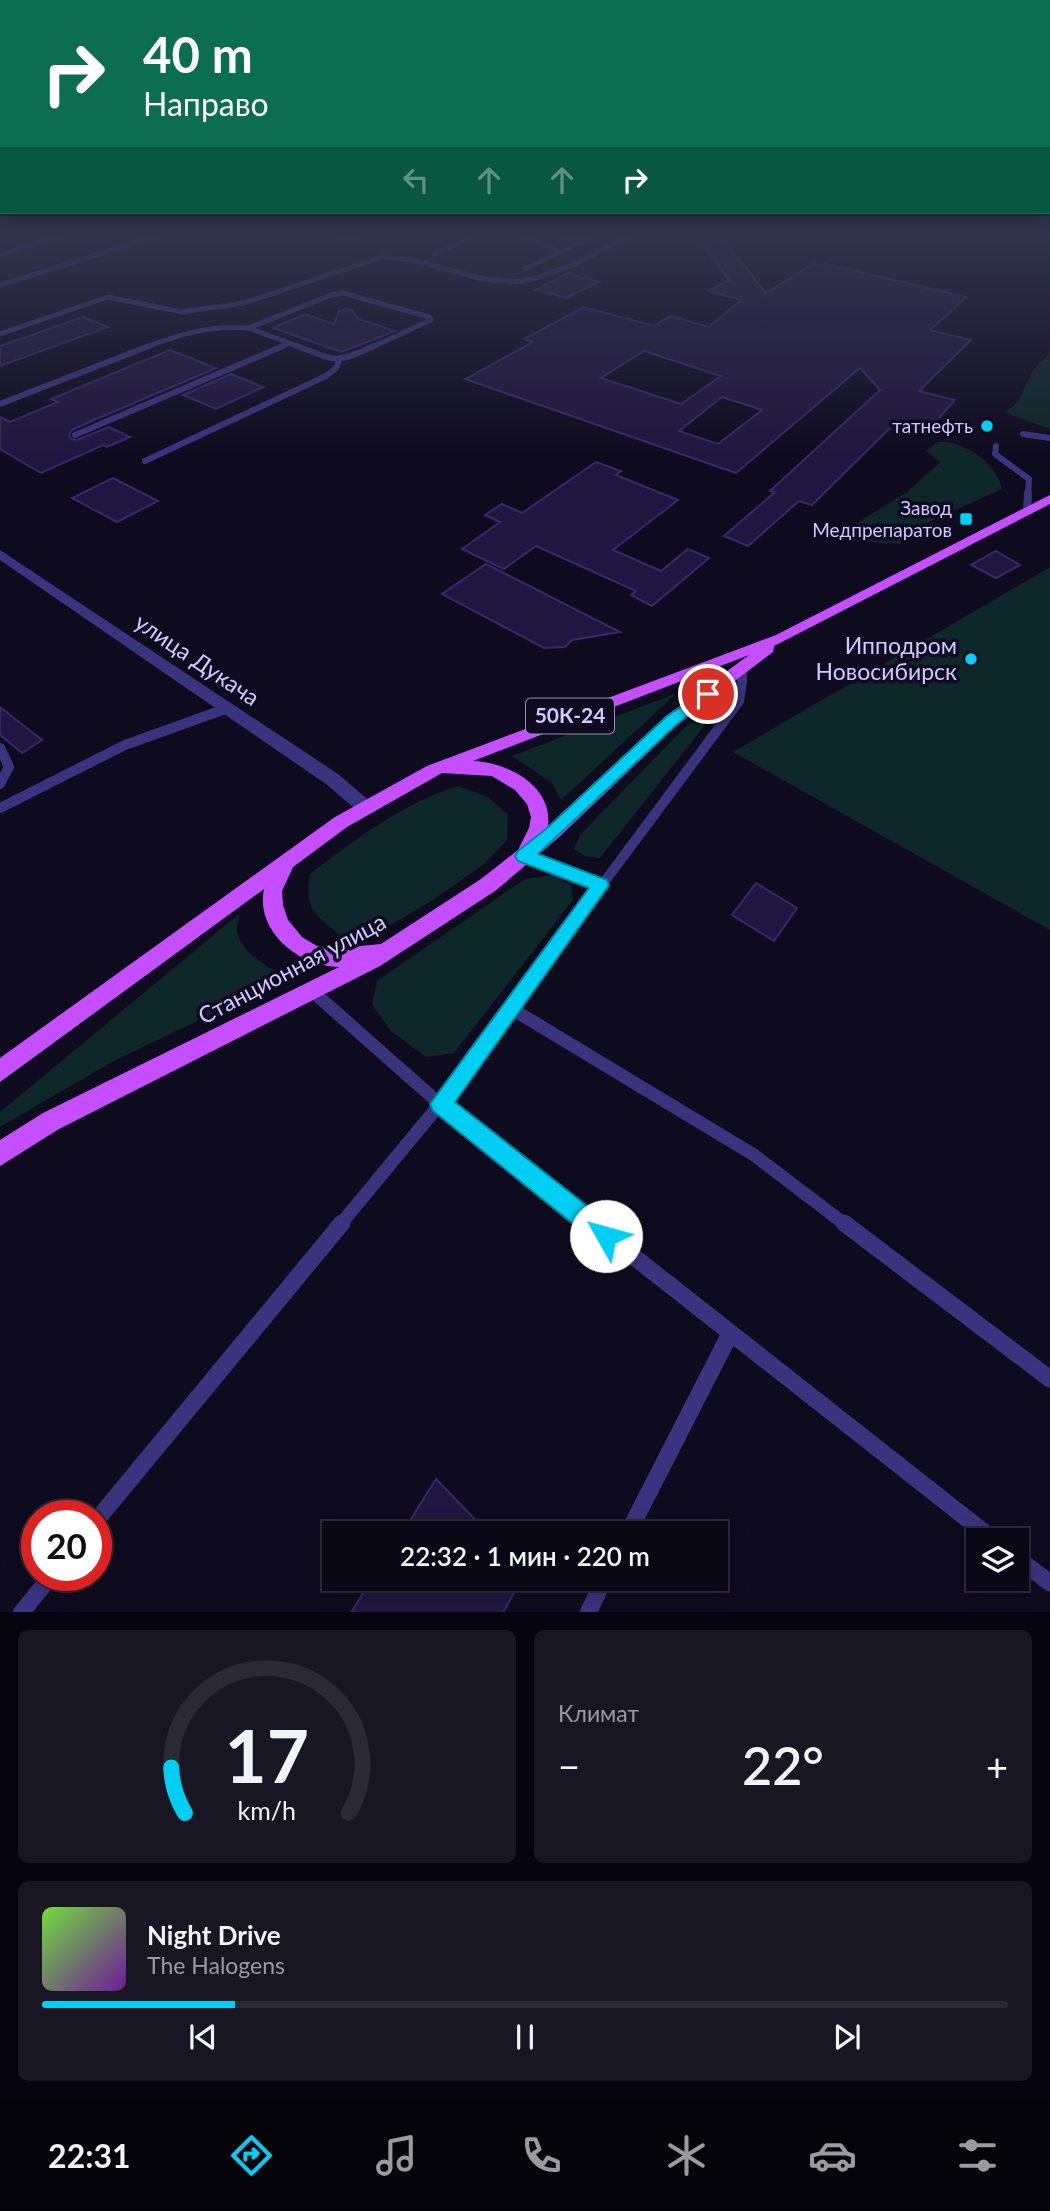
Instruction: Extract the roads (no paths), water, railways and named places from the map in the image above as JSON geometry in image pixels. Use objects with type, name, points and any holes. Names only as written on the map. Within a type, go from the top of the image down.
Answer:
[{"type":"main road","name":"Станционная улица","points":[[0,1071],[287,862],[366,808],[433,770],[781,638],[1050,499]]},
{"type":"main road","name":"Станционная улица","points":[[0,1154],[51,1121],[312,991],[392,948],[488,885],[552,833],[672,720],[781,638]]},
{"type":"main road","points":[[433,770],[472,767],[498,771],[522,786],[538,806],[540,823],[524,856]]},
{"type":"main road","points":[[287,862],[272,892],[275,916],[296,946],[321,957],[347,958],[392,948]]},
{"type":"street","name":"улица Дукача","points":[[0,554],[332,779],[366,808]]},
{"type":"lane","points":[[0,334],[78,307]]},
{"type":"lane","points":[[158,307],[182,312],[215,307]]},
{"type":"lane","points":[[249,328],[301,307]]},
{"type":"lane","points":[[0,404],[185,332],[224,326],[249,328],[339,360],[431,320],[429,317],[394,307]]},
{"type":"lane","points":[[75,435],[290,344]]},
{"type":"lane","points":[[145,461],[326,376],[336,369],[339,360]]},
{"type":"lane","points":[[1023,435],[1050,438]]},
{"type":"lane","points":[[996,446],[995,454],[1029,479],[1027,511]]},
{"type":"lane","points":[[112,1502],[440,1104],[739,701],[744,668]]},
{"type":"lane","points":[[0,807],[125,745],[229,708]]},
{"type":"lane","points":[[0,748],[9,767],[0,783]]},
{"type":"lane","points":[[524,856],[601,885]]},
{"type":"lane","points":[[312,991],[440,1104],[979,1528]]},
{"type":"lane","points":[[512,1009],[754,1155],[1050,1379]]},
{"type":"lane","points":[[634,1521],[730,1334]]},
{"type":"lane","points":[[1029,1567],[1050,1583]]},
{"type":"lane","points":[[21,1612],[39,1591]]},
{"type":"lane","points":[[588,1612],[598,1591]]},
{"type":"place","name":"татнефть","points":[[987,426]]},
{"type":"place","name":"Завод Медпрепаратов","points":[[966,519]]},
{"type":"place","name":"Ипподром Новосибирск","points":[[971,659]]}]
